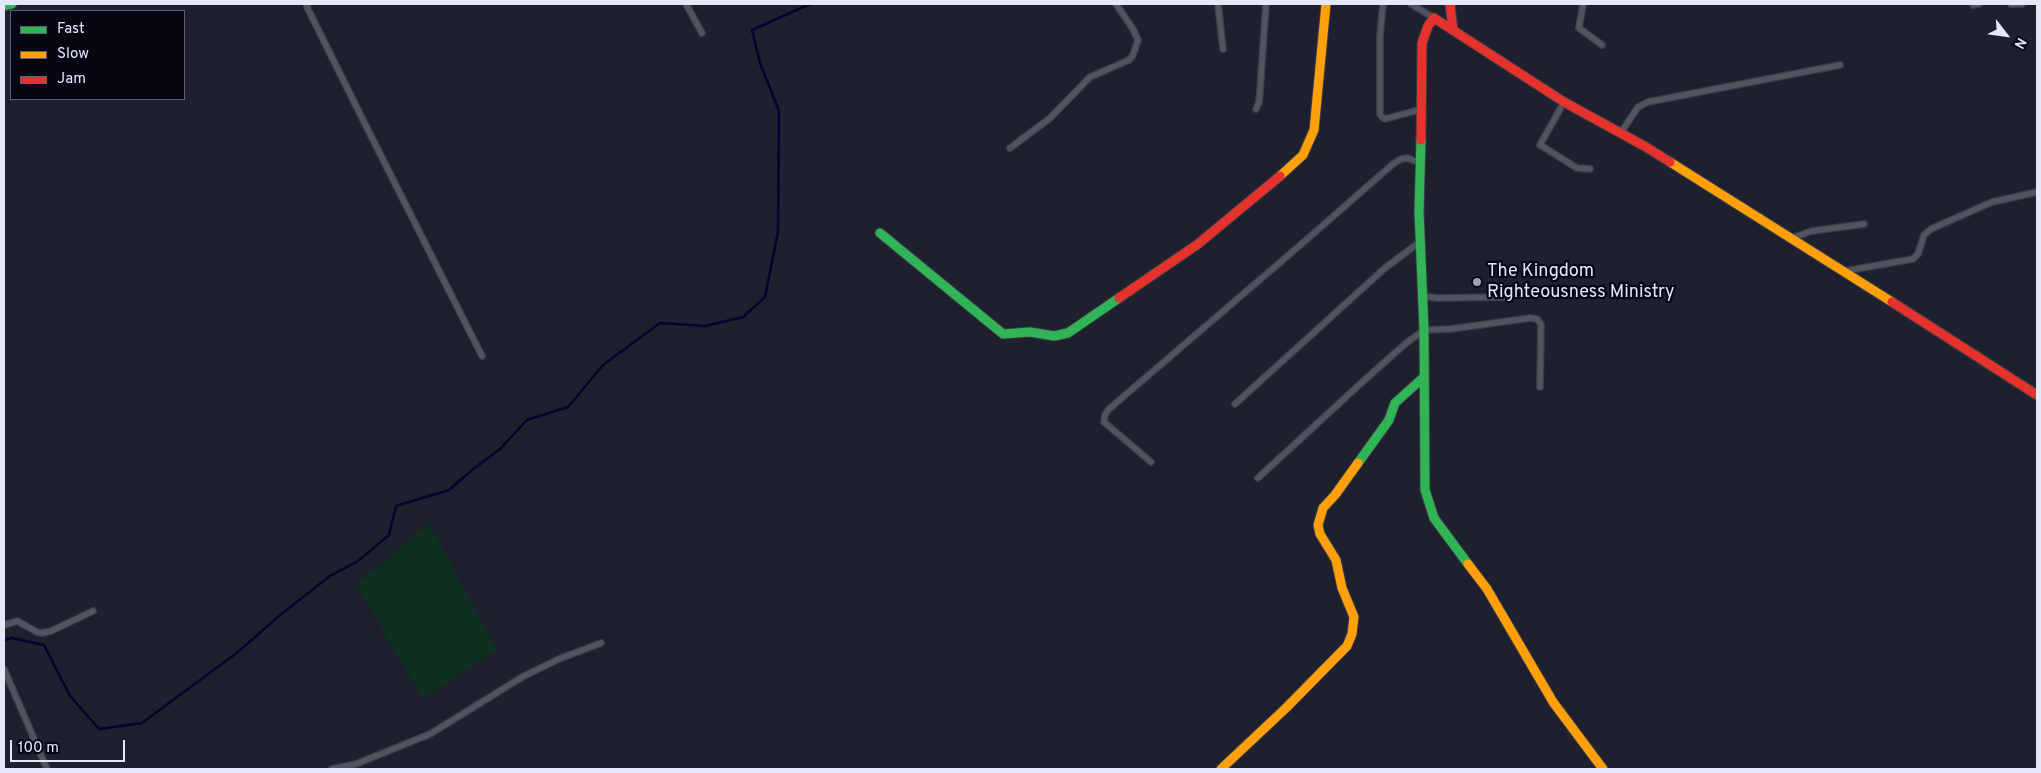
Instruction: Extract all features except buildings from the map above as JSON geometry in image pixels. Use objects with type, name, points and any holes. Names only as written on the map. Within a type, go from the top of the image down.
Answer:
[{"type":"street","points":[[4,6],[12,4]]},
{"type":"street","points":[[307,4],[360,115],[482,356]]},
{"type":"street","points":[[686,4],[702,33]]},
{"type":"street","points":[[1010,148],[1049,119],[1090,77],[1129,60],[1138,40],[1116,4]]},
{"type":"street","points":[[1218,4],[1223,49]]},
{"type":"street","points":[[1256,109],[1259,102],[1266,4]]},
{"type":"street","points":[[880,233],[1003,334],[1030,332],[1054,336],[1068,333],[1198,244],[1279,177],[1303,154],[1314,130],[1326,4]]},
{"type":"street","points":[[1383,4],[1380,36],[1380,114],[1382,118],[1385,118],[1422,109]]},
{"type":"street","points":[[1411,4],[1564,102],[1700,181],[1747,212],[1845,271],[2037,395]]},
{"type":"street","points":[[1450,4],[1454,30]]},
{"type":"street","points":[[1583,4],[1580,28],[1602,45]]},
{"type":"street","points":[[2011,4],[2022,4]]},
{"type":"street","points":[[1434,18],[1428,26],[1422,43],[1419,211],[1424,330],[1425,490],[1434,518],[1487,588],[1553,702],[1603,769]]},
{"type":"street","points":[[1620,134],[1638,107],[1648,102],[1840,65]]},
{"type":"street","points":[[1564,102],[1540,144],[1577,168],[1590,169]]},
{"type":"street","points":[[1150,462],[1104,422],[1105,415],[1109,409],[1393,164],[1407,158],[1421,163]]},
{"type":"street","points":[[1845,271],[1914,259],[1918,254],[1924,235],[1931,229],[1992,202],[2037,192]]},
{"type":"street","points":[[1792,238],[1812,231],[1864,224]]},
{"type":"street","points":[[1235,404],[1385,268],[1421,241]]},
{"type":"street","points":[[1422,296],[1436,298],[1506,297]]},
{"type":"street","points":[[1258,478],[1358,385],[1424,330],[1451,329],[1530,318],[1537,319],[1541,324],[1540,387]]},
{"type":"street","points":[[1221,769],[1286,708],[1347,646],[1352,634],[1354,617],[1342,588],[1336,560],[1320,534],[1318,525],[1320,514],[1322,508],[1335,495],[1389,420],[1395,404],[1424,377]]},
{"type":"street","points":[[4,625],[17,621],[42,633],[51,631],[93,610]]},
{"type":"street","points":[[332,769],[356,764],[430,734],[524,676],[559,659],[601,643]]},
{"type":"street","points":[[4,668],[47,769]]},
{"type":"green space","points":[[429,523],[497,650],[423,698],[356,585]]},
{"type":"waterway","points":[[4,640],[12,638],[44,645],[70,696],[99,729],[142,723],[238,652],[280,615],[330,576],[358,561],[389,535],[396,506],[449,490],[500,449],[527,420],[568,407],[603,365],[660,323],[705,326],[743,317],[765,297],[778,232],[779,111],[760,63],[752,30],[810,4]]},
{"type":"traffic: fast","points":[[4,6],[12,4]]},
{"type":"traffic: fast","points":[[1421,140],[1419,211],[1424,330],[1425,490],[1434,518],[1468,564]]},
{"type":"traffic: fast","points":[[880,233],[1003,334],[1030,332],[1054,336],[1068,333],[1119,298]]},
{"type":"traffic: fast","points":[[1358,463],[1389,420],[1395,403],[1424,377]]},
{"type":"traffic: slow","points":[[1280,176],[1303,155],[1314,130],[1326,4]]},
{"type":"traffic: slow","points":[[1670,162],[1892,302]]},
{"type":"traffic: slow","points":[[1221,769],[1286,708],[1347,646],[1352,634],[1354,617],[1342,588],[1336,560],[1320,534],[1318,525],[1323,508],[1358,463]]},
{"type":"traffic: slow","points":[[1468,564],[1487,589],[1553,702],[1603,769]]},
{"type":"traffic: jam","points":[[1450,4],[1453,30]]},
{"type":"traffic: jam","points":[[1421,140],[1422,43],[1428,26],[1434,18],[1564,102],[1670,162]]},
{"type":"traffic: jam","points":[[1119,298],[1198,244],[1280,176]]},
{"type":"traffic: jam","points":[[1892,302],[2037,395]]},
{"type":"place","name":"The Kingdom Righteousness Ministry","points":[[1477,282]]}]
